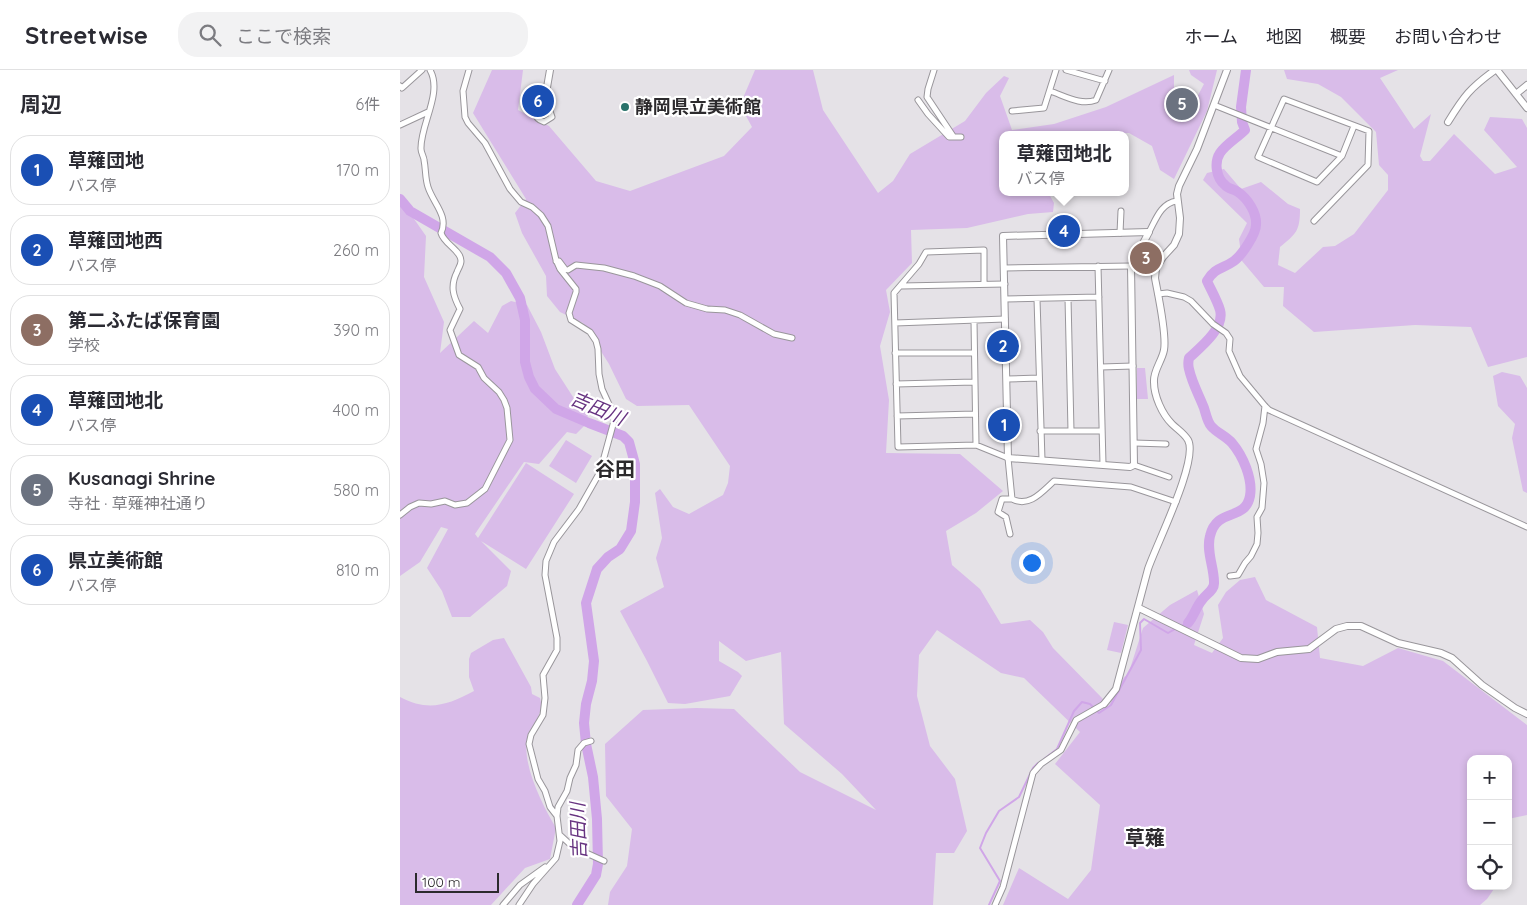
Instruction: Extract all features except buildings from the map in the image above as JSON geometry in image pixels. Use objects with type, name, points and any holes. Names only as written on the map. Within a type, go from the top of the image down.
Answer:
[{"type":"street","points":[[400,86],[402,88],[422,70]]},
{"type":"street","points":[[400,515],[419,503],[431,504],[445,501],[455,505],[467,504],[485,489],[510,440],[507,408],[504,400],[499,392],[484,378],[478,367],[459,355],[450,330],[460,309],[454,298],[453,281],[461,262],[460,257],[442,238],[441,233],[444,226],[440,209],[429,189],[425,176],[421,149],[433,94],[434,83],[430,70]]},
{"type":"street","points":[[469,70],[463,91],[464,110],[468,124],[485,143],[510,189],[521,202],[532,207],[541,215],[548,226],[556,260],[560,269],[576,289],[569,308],[571,320],[590,332],[596,341],[602,389],[614,417],[600,472],[584,501],[550,549],[546,566],[557,650],[543,675],[545,698],[543,715],[531,735],[529,744],[538,779],[545,791],[547,802],[557,816]]},
{"type":"street","points":[[545,95],[552,117],[544,122],[538,120],[535,116],[545,95],[550,70]]},
{"type":"street","points":[[934,70],[927,97],[953,136]]},
{"type":"street","points":[[1012,111],[1044,108],[1056,70]]},
{"type":"street","points":[[1066,70],[1104,81]]},
{"type":"street","points":[[1050,91],[1083,103],[1090,103],[1096,100],[1109,70]]},
{"type":"street","points":[[995,905],[1033,773],[1041,764],[1061,750],[1076,720],[1104,704],[1116,689],[1153,555],[1169,521],[1189,460],[1190,447],[1188,439],[1170,422],[1161,408],[1155,388],[1155,375],[1164,349],[1155,278],[1156,268],[1162,257],[1174,245],[1179,234],[1180,218],[1177,201],[1179,186],[1197,149],[1227,70]]},
{"type":"street","points":[[1448,122],[1471,88],[1496,70],[1527,108]]},
{"type":"street","points":[[1516,94],[1527,86]]},
{"type":"street","points":[[1314,221],[1368,165],[1369,131],[1284,99],[1270,128],[1258,157],[1317,182],[1342,156],[1354,126]]},
{"type":"street","points":[[918,100],[949,137],[961,137]]},
{"type":"street","points":[[1214,105],[1342,156]]},
{"type":"street","points":[[400,125],[428,112]]},
{"type":"street","points":[[1134,465],[1131,266],[1162,208],[1167,203],[1177,201]]},
{"type":"street","points":[[1120,211],[1120,233]]},
{"type":"street","points":[[1012,499],[1008,458],[1003,236],[1149,232]]},
{"type":"street","points":[[984,284],[984,250],[926,252],[919,264],[894,294],[898,446],[976,445],[1008,458],[1130,467],[1134,465],[1170,477]]},
{"type":"street","points":[[556,260],[568,270],[576,265],[604,268],[634,276],[660,286],[686,303],[725,310],[740,315],[774,334],[792,338]]},
{"type":"street","points":[[1098,266],[1103,464]]},
{"type":"street","points":[[1004,268],[1131,266]]},
{"type":"street","points":[[900,286],[1004,284]]},
{"type":"street","points":[[1158,294],[1166,293],[1184,297],[1191,301],[1213,324],[1226,333],[1230,339],[1230,351],[1240,376],[1264,406],[1527,527]]},
{"type":"street","points":[[1005,299],[1099,297]]},
{"type":"street","points":[[1068,298],[1071,431]]},
{"type":"street","points":[[1037,299],[1042,460]]},
{"type":"street","points":[[895,323],[1005,319]]},
{"type":"street","points":[[974,321],[976,445]]},
{"type":"street","points":[[896,353],[974,353]]},
{"type":"street","points":[[1101,367],[1133,366]]},
{"type":"street","points":[[1007,379],[1039,378]]},
{"type":"street","points":[[896,384],[974,382]]},
{"type":"street","points":[[1230,576],[1238,575],[1252,556],[1257,544],[1257,518],[1262,508],[1264,484],[1261,464],[1256,449],[1263,423],[1264,406]]},
{"type":"street","points":[[897,416],[975,414]]},
{"type":"street","points":[[1040,431],[1102,431]]},
{"type":"street","points":[[1134,444],[1166,444]]},
{"type":"street","points":[[1010,534],[1006,517],[998,512],[1002,499],[1012,499],[1018,502],[1029,501],[1036,498],[1054,481],[1131,488],[1176,502]]},
{"type":"street","points":[[1139,608],[1241,658],[1258,658],[1277,652],[1309,649],[1336,630],[1347,626],[1360,626],[1398,643],[1441,653],[1452,658],[1482,685],[1527,714]]},
{"type":"street","points":[[519,905],[558,853],[560,835],[557,816],[558,807],[567,791],[578,750],[584,743],[591,741]]},
{"type":"street","points":[[560,835],[573,847],[604,861]]},
{"type":"street","points":[[503,905],[520,885],[540,869],[549,866]]},
{"type":"shaded area","points":[[492,70],[523,70],[518,110],[549,126],[596,181],[630,191],[724,156],[752,127],[740,105],[755,70],[813,70],[823,110],[878,193],[893,181],[910,154],[965,121],[986,93],[1004,76],[1009,78],[1000,96],[1012,130],[1054,124],[1106,107],[1174,75],[1174,113],[1187,116],[1204,84],[1191,75],[1189,70],[1217,70],[1207,111],[1174,179],[1160,170],[1152,146],[1129,133],[1129,131],[999,131],[999,196],[1050,196],[1054,203],[1053,212],[1028,214],[967,228],[911,230],[912,263],[886,290],[890,312],[880,346],[889,400],[886,453],[960,454],[1003,491],[976,513],[946,531],[952,565],[980,589],[1001,624],[1030,620],[1043,632],[1053,648],[1103,699],[1108,707],[1124,677],[1128,675],[1143,628],[1170,605],[1197,590],[1204,614],[1194,645],[1212,653],[1223,638],[1218,605],[1226,592],[1240,580],[1255,577],[1266,600],[1317,627],[1320,658],[1363,666],[1398,648],[1443,661],[1527,725],[1527,815],[1512,818],[1512,755],[1467,755],[1467,890],[1493,890],[1487,899],[1480,905],[1003,905],[1019,868],[1068,899],[1091,870],[1100,805],[1055,764],[1080,732],[1024,678],[1001,673],[937,630],[919,655],[917,696],[930,746],[955,779],[967,831],[954,853],[936,853],[933,905],[608,905],[610,892],[627,866],[632,829],[606,796],[605,744],[643,710],[734,709],[800,772],[876,810],[842,774],[784,724],[781,652],[746,661],[719,641],[719,661],[742,676],[730,696],[685,704],[668,703],[620,611],[664,587],[656,558],[662,538],[655,493],[660,489],[673,507],[689,514],[723,495],[728,483],[730,466],[689,405],[637,406],[626,399],[609,364],[583,323],[560,312],[547,296],[546,276],[522,233],[515,213],[526,199],[473,113]]},
{"type":"shaded area","points":[[1284,70],[1398,70],[1380,78],[1414,129],[1431,114],[1420,156],[1423,161],[1430,161],[1454,134],[1495,174],[1517,167],[1484,130],[1490,117],[1522,119],[1527,128],[1527,357],[1488,367],[1471,327],[1415,325],[1314,332],[1283,306],[1284,287],[1264,287],[1242,261],[1239,239],[1247,223],[1203,180],[1207,173],[1224,169],[1241,189],[1261,182],[1288,204],[1300,209],[1296,231],[1280,247],[1278,265],[1295,273],[1323,247],[1335,246],[1354,234],[1388,190],[1388,175],[1379,165],[1376,132],[1341,97],[1318,84],[1287,79]]},
{"type":"shaded area","points":[[400,199],[426,236],[424,277],[444,322],[440,353],[474,321],[488,333],[502,306],[511,301],[527,305],[541,332],[555,369],[575,400],[588,415],[585,425],[576,434],[567,432],[539,464],[524,462],[475,534],[478,538],[526,463],[574,494],[526,569],[481,541],[511,571],[507,586],[470,617],[452,617],[442,591],[427,568],[448,529],[441,527],[420,562],[400,576]]},
{"type":"shaded area","points":[[1137,368],[1145,368],[1148,399],[1137,399]]},
{"type":"shaded area","points":[[1502,372],[1520,376],[1527,388],[1527,493],[1523,491],[1512,438],[1515,424],[1498,406],[1493,376]]},
{"type":"shaded area","points":[[566,440],[592,456],[576,483],[549,466]]},
{"type":"shaded area","points":[[1114,622],[1128,625],[1121,653],[1107,650]]},
{"type":"shaded area","points":[[504,638],[531,687],[532,694],[540,698],[542,707],[528,734],[526,745],[527,757],[534,782],[556,828],[550,859],[525,868],[491,905],[400,905],[400,697],[410,702],[438,705],[455,700],[474,691],[469,677],[471,653],[493,640]]},
{"type":"waterway","points":[[1188,623],[1214,585],[1209,547],[1210,536],[1214,527],[1224,517],[1243,509],[1247,504],[1251,489],[1249,475],[1240,454],[1232,443],[1210,424],[1188,364],[1189,358],[1216,330],[1221,317],[1219,306],[1207,281],[1216,271],[1230,264],[1241,254],[1254,234],[1255,229],[1256,220],[1251,207],[1242,195],[1222,182],[1218,174],[1217,165],[1218,157],[1222,150],[1245,130],[1242,122],[1241,107],[1246,70]]},
{"type":"waterway","name":"吉田川","points":[[400,199],[410,211],[490,257],[506,273],[520,298],[525,320],[525,362],[535,389],[556,409],[623,436],[629,442],[635,464],[635,502],[631,531],[620,549],[608,557],[597,569],[586,603],[594,661],[584,723],[593,777],[597,819],[598,864],[596,875],[577,905]]},
{"type":"waterway","points":[[1044,759],[1057,749],[1074,711],[1082,702],[1090,704],[1099,713],[1111,705],[1141,650],[1140,623],[1144,619],[1168,633],[1177,628]]},
{"type":"waterway","points":[[1181,626],[1188,623]]},
{"type":"waterway","points":[[989,905],[1000,881],[980,848],[986,833],[999,811],[1019,797],[1033,768],[1038,763]]},
{"type":"place","name":"県立美術館","points":[[538,101]]},
{"type":"place","name":"Kusanagi Shrine","points":[[1182,104]]},
{"type":"place","name":"静岡県立美術館","points":[[625,107]]},
{"type":"place","name":"草薙団地北","points":[[1064,231]]},
{"type":"place","name":"第二ふたば保育園","points":[[1146,258]]},
{"type":"place","name":"草薙団地西","points":[[1003,346]]},
{"type":"place","name":"草薙団地","points":[[1004,425]]},
{"type":"district","name":"谷田","points":[[615,469]]},
{"type":"district","name":"草薙","points":[[1145,838]]}]
